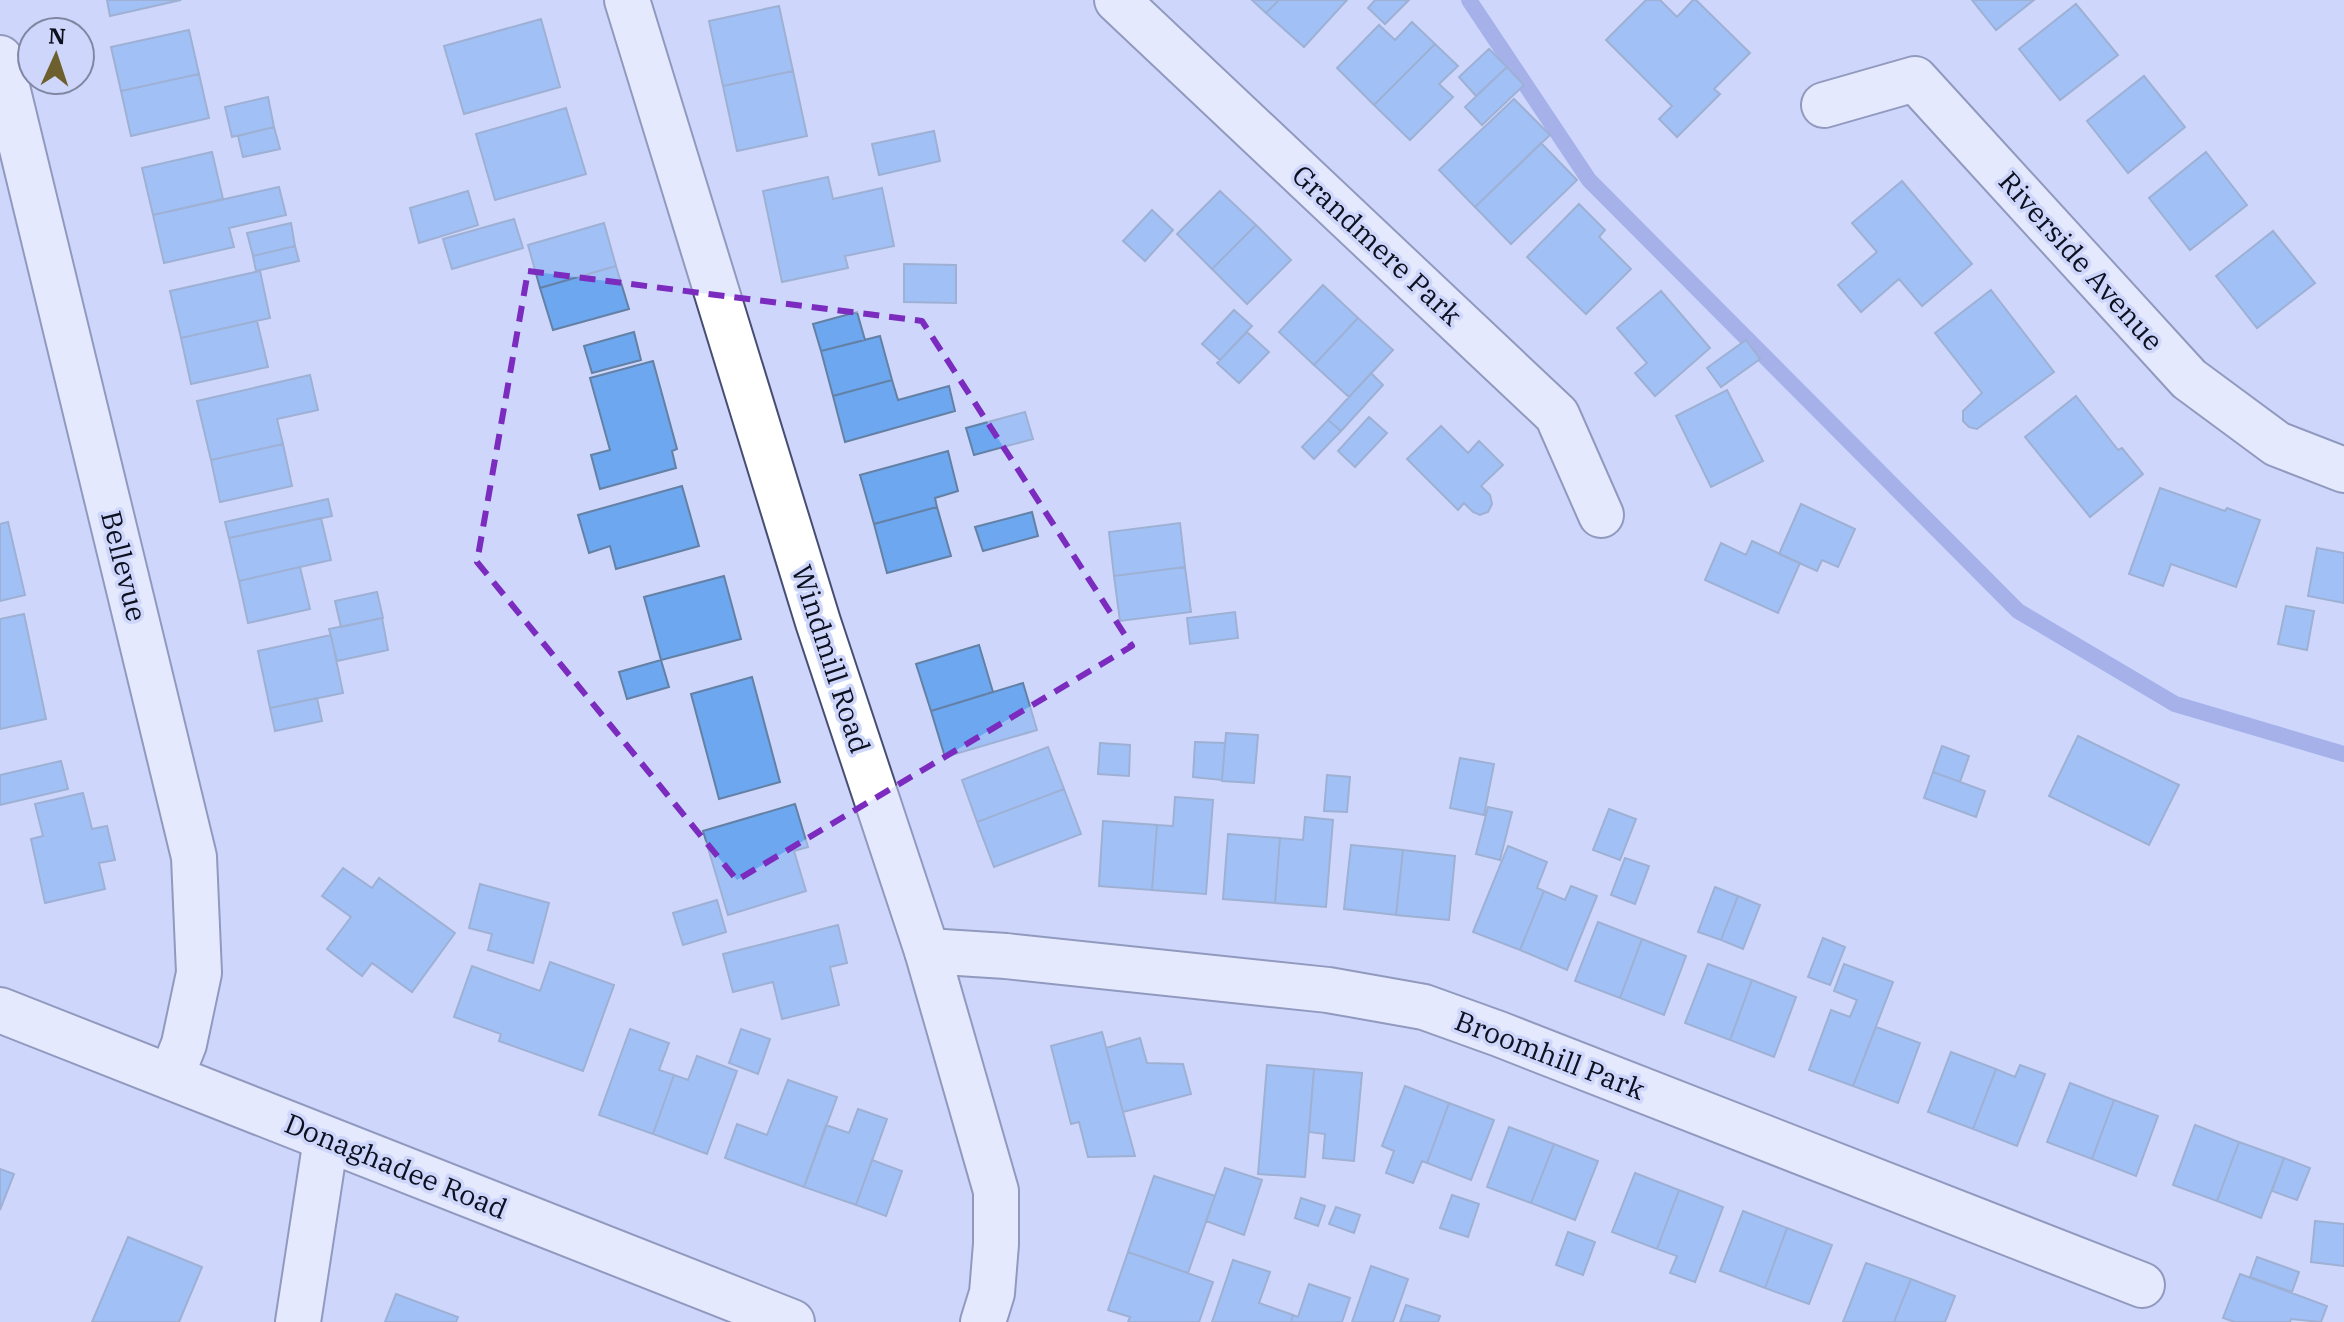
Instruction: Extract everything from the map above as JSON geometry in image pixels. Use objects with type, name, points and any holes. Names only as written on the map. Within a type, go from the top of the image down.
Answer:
[{"type":"street","name":"Windmill Road","points":[[627,0],[818,622],[927,951],[996,1191],[992,1293],[983,1322]]},
{"type":"street","name":"Grandmere Park","points":[[1117,0],[1557,415],[1601,515]]},
{"type":"street","name":"Bellevue","points":[[0,58],[194,857],[199,973],[184,1044],[171,1077]]},
{"type":"street","name":"Riverside Avenue","points":[[1824,105],[1915,79],[2189,379],[2277,444],[2344,470]]},
{"type":"street","name":"Broomhill Park","points":[[927,951],[1006,956],[1328,990],[1424,1007],[2142,1285]]},
{"type":"street","name":"Donaghadee Road","points":[[0,1010],[792,1322]]},
{"type":"street","points":[[298,1322],[326,1139]]},
{"type":"highlighted area","points":[[528,271],[922,321],[1132,646],[737,880],[477,562]]},
{"type":"building","points":[[107,0],[181,0],[110,16]]},
{"type":"building","points":[[1252,0],[1279,0],[1266,13]]},
{"type":"building","points":[[1279,0],[1347,0],[1304,47],[1266,13]]},
{"type":"building","points":[[1375,0],[1409,0],[1385,24],[1368,8]]},
{"type":"building","points":[[1646,0],[1660,0],[1677,17],[1696,0],[1750,53],[1714,89],[1720,94],[1677,137],[1659,119],[1672,106],[1606,40]]},
{"type":"building","points":[[1972,0],[2034,0],[1996,30]]},
{"type":"building","points":[[2076,4],[2118,55],[2060,100],[2019,49]]},
{"type":"building","points":[[779,6],[793,71],[723,86],[709,21]]},
{"type":"building","points":[[541,19],[560,87],[464,114],[444,46]]},
{"type":"building","points":[[1412,22],[1435,44],[1374,105],[1337,68],[1379,25],[1395,40]]},
{"type":"building","points":[[189,30],[199,74],[121,91],[111,47]]},
{"type":"building","points":[[1435,44],[1458,66],[1439,84],[1453,97],[1410,140],[1374,105]]},
{"type":"building","points":[[1489,49],[1507,67],[1476,96],[1459,77]]},
{"type":"building","points":[[1507,67],[1524,85],[1482,125],[1465,107]]},
{"type":"building","points":[[793,71],[807,136],[737,151],[723,86]]},
{"type":"building","points":[[199,74],[209,118],[131,136],[121,91]]},
{"type":"building","points":[[2144,76],[2185,127],[2128,173],[2087,121]]},
{"type":"building","points":[[268,97],[274,127],[232,137],[225,107]]},
{"type":"building","points":[[1514,99],[1550,135],[1475,207],[1439,170]]},
{"type":"building","points":[[566,108],[586,174],[495,200],[476,134]]},
{"type":"building","points":[[274,127],[280,149],[243,157],[238,136]]},
{"type":"building","points":[[934,131],[940,161],[879,175],[872,144]]},
{"type":"building","points":[[1541,143],[1577,180],[1511,244],[1475,207]]},
{"type":"building","points":[[212,152],[223,199],[153,215],[142,168]]},
{"type":"building","points":[[2206,152],[2247,205],[2190,250],[2149,198]]},
{"type":"building","points":[[828,177],[833,199],[882,188],[894,246],[845,256],[848,268],[782,282],[763,191]]},
{"type":"building","points":[[1902,181],[1972,264],[1922,306],[1899,279],[1861,312],[1838,285],[1877,252],[1852,223]]},
{"type":"building","points":[[279,187],[286,215],[229,228],[234,247],[164,263],[153,215]]},
{"type":"building","points":[[468,191],[478,225],[419,243],[410,208]]},
{"type":"building","points":[[1220,191],[1256,225],[1212,269],[1177,234]]},
{"type":"building","points":[[1579,204],[1605,230],[1599,237],[1631,269],[1586,314],[1527,257]]},
{"type":"building","points":[[1152,210],[1173,230],[1145,261],[1123,241]]},
{"type":"building","points":[[514,219],[523,248],[452,269],[443,239]]},
{"type":"building","points":[[291,223],[295,246],[253,256],[247,233]]},
{"type":"building","points":[[604,223],[616,266],[540,288],[528,245]]},
{"type":"building","points":[[1256,225],[1291,260],[1247,304],[1212,269]]},
{"type":"building","points":[[2273,231],[2315,283],[2257,328],[2216,276]]},
{"type":"building","points":[[295,246],[299,261],[256,271],[253,256]]},
{"type":"building","points":[[904,264],[956,265],[956,303],[904,302]]},
{"type":"building","points":[[616,266],[629,309],[553,330],[540,288]]},
{"type":"building","points":[[260,271],[270,318],[181,338],[170,291]]},
{"type":"building","points":[[1323,285],[1358,318],[1314,365],[1279,332]]},
{"type":"building","points":[[1991,290],[2054,372],[1977,429],[1963,421],[1963,411],[1982,393],[1935,333]]},
{"type":"building","points":[[1661,291],[1710,348],[1655,396],[1635,373],[1647,363],[1617,328]]},
{"type":"building","points":[[1234,310],[1252,326],[1220,360],[1202,344]]},
{"type":"building","points":[[857,312],[865,340],[821,351],[813,324]]},
{"type":"building","points":[[1358,318],[1393,350],[1349,397],[1314,365]]},
{"type":"building","points":[[257,321],[268,367],[191,384],[181,338]]},
{"type":"building","points":[[634,332],[641,360],[592,373],[584,346]]},
{"type":"building","points":[[1247,332],[1269,352],[1239,383],[1217,363]]},
{"type":"building","points":[[880,336],[892,380],[833,396],[821,351]]},
{"type":"building","points":[[1746,340],[1760,359],[1721,387],[1707,368]]},
{"type":"building","points":[[653,361],[677,449],[672,451],[676,468],[600,489],[591,455],[610,450],[590,378]]},
{"type":"building","points":[[1371,373],[1383,385],[1341,431],[1328,420]]},
{"type":"building","points":[[310,375],[318,410],[277,419],[283,444],[211,460],[197,401]]},
{"type":"building","points":[[892,380],[898,400],[949,386],[955,411],[845,442],[833,396]]},
{"type":"building","points":[[1727,390],[1763,461],[1711,487],[1676,416]]},
{"type":"building","points":[[2076,396],[2118,450],[2122,448],[2143,474],[2090,517],[2025,437]]},
{"type":"building","points":[[1025,412],[1033,439],[974,455],[966,428]]},
{"type":"building","points":[[1369,417],[1387,433],[1355,467],[1338,451]]},
{"type":"building","points":[[1328,420],[1341,431],[1314,459],[1302,447]]},
{"type":"building","points":[[1441,426],[1468,453],[1479,441],[1503,465],[1481,486],[1490,495],[1492,504],[1488,512],[1480,515],[1464,503],[1458,510],[1407,459]]},
{"type":"building","points":[[283,444],[292,486],[220,502],[211,460]]},
{"type":"building","points":[[948,451],[958,491],[935,498],[937,507],[874,524],[860,475]]},
{"type":"building","points":[[682,486],[699,546],[616,569],[610,546],[589,553],[578,515]]},
{"type":"building","points":[[2160,488],[2260,520],[2236,587],[2171,564],[2163,586],[2129,574]]},
{"type":"building","points":[[328,499],[332,516],[229,538],[225,522]]},
{"type":"building","points":[[1801,504],[1855,529],[1838,567],[1822,560],[1817,571],[1779,554]]},
{"type":"building","points":[[937,507],[951,556],[887,573],[874,524]]},
{"type":"building","points":[[1032,512],[1038,536],[983,551],[975,527]]},
{"type":"building","points":[[321,518],[331,560],[239,581],[229,538]]},
{"type":"building","points":[[8,522],[25,595],[0,601],[0,524]]},
{"type":"building","points":[[1180,523],[1185,567],[1114,576],[1109,532]]},
{"type":"building","points":[[1752,541],[1800,563],[1778,613],[1705,580],[1721,543],[1746,555]]},
{"type":"building","points":[[2317,548],[2344,553],[2344,603],[2308,596]]},
{"type":"building","points":[[300,567],[310,609],[248,623],[239,581]]},
{"type":"building","points":[[1185,567],[1191,612],[1120,621],[1114,576]]},
{"type":"building","points":[[724,576],[741,639],[661,660],[644,597]]},
{"type":"building","points":[[377,592],[383,618],[341,627],[335,601]]},
{"type":"building","points":[[2286,606],[2314,611],[2307,650],[2278,644]]},
{"type":"building","points":[[1235,612],[1238,638],[1190,644],[1187,618]]},
{"type":"building","points":[[24,614],[46,719],[0,729],[0,619]]},
{"type":"building","points":[[382,618],[388,650],[337,661],[329,629]]},
{"type":"building","points":[[331,635],[343,693],[270,708],[258,651]]},
{"type":"building","points":[[979,645],[993,692],[931,711],[916,664]]},
{"type":"building","points":[[661,660],[669,687],[627,699],[619,672]]},
{"type":"building","points":[[752,677],[780,782],[719,799],[691,694]]},
{"type":"building","points":[[1023,683],[1037,730],[945,757],[931,711]]},
{"type":"building","points":[[317,698],[322,721],[275,731],[270,708]]},
{"type":"building","points":[[1226,733],[1258,735],[1254,783],[1222,781]]},
{"type":"building","points":[[2078,736],[2179,785],[2149,845],[2049,796]]},
{"type":"building","points":[[1195,742],[1225,743],[1222,780],[1193,777]]},
{"type":"building","points":[[1100,743],[1130,745],[1129,776],[1098,774]]},
{"type":"building","points":[[1942,746],[1969,756],[1960,782],[1933,772]]},
{"type":"building","points":[[1048,747],[1064,789],[977,822],[962,780]]},
{"type":"building","points":[[1460,758],[1494,764],[1484,815],[1450,808]]},
{"type":"building","points":[[61,761],[68,789],[0,805],[0,775]]},
{"type":"building","points":[[1933,772],[1985,791],[1976,817],[1924,798]]},
{"type":"building","points":[[1327,775],[1350,777],[1347,812],[1324,811]]},
{"type":"building","points":[[1064,789],[1081,834],[994,867],[977,822]]},
{"type":"building","points":[[83,793],[92,829],[107,826],[115,860],[99,863],[105,889],[45,903],[31,839],[43,836],[35,804]]},
{"type":"building","points":[[1175,797],[1213,800],[1206,894],[1152,890],[1157,825],[1173,826]]},
{"type":"building","points":[[795,804],[808,847],[794,851],[806,891],[728,915],[703,831]]},
{"type":"building","points":[[1488,807],[1512,812],[1500,860],[1476,854]]},
{"type":"building","points":[[1609,809],[1636,819],[1620,860],[1593,850]]},
{"type":"building","points":[[1305,817],[1333,820],[1326,907],[1275,903],[1280,838],[1303,840]]},
{"type":"building","points":[[1103,821],[1157,825],[1152,890],[1099,886]]},
{"type":"building","points":[[1228,834],[1280,838],[1275,903],[1223,899]]},
{"type":"building","points":[[1351,845],[1403,850],[1396,915],[1344,909]]},
{"type":"building","points":[[1508,846],[1547,862],[1537,888],[1544,891],[1520,950],[1473,932]]},
{"type":"building","points":[[1403,850],[1455,856],[1449,920],[1396,915]]},
{"type":"building","points":[[1625,858],[1649,866],[1635,904],[1611,895]]},
{"type":"building","points":[[343,868],[372,888],[379,878],[455,933],[412,992],[372,963],[362,976],[327,949],[351,917],[322,896]]},
{"type":"building","points":[[480,884],[549,903],[533,963],[488,950],[492,934],[469,928]]},
{"type":"building","points":[[1571,886],[1597,896],[1567,970],[1520,950],[1544,891],[1565,900]]},
{"type":"building","points":[[1715,887],[1738,896],[1721,940],[1698,932]]},
{"type":"building","points":[[1738,896],[1760,905],[1743,949],[1721,940]]},
{"type":"building","points":[[717,900],[726,932],[683,945],[673,913]]},
{"type":"building","points":[[1598,922],[1642,939],[1620,998],[1575,981]]},
{"type":"building","points":[[838,925],[847,963],[830,967],[839,1005],[782,1019],[773,982],[733,992],[723,954]]},
{"type":"building","points":[[1823,938],[1845,947],[1830,985],[1808,977]]},
{"type":"building","points":[[1642,939],[1686,956],[1664,1015],[1620,998]]},
{"type":"building","points":[[550,962],[614,985],[583,1071],[499,1041],[501,1034],[454,1017],[472,966],[540,991]]},
{"type":"building","points":[[1708,964],[1752,980],[1730,1040],[1685,1023]]},
{"type":"building","points":[[1844,964],[1893,982],[1853,1086],[1809,1070],[1831,1010],[1850,1017],[1857,1000],[1834,991]]},
{"type":"building","points":[[1752,980],[1796,997],[1774,1057],[1730,1040]]},
{"type":"building","points":[[1876,1027],[1920,1043],[1898,1103],[1853,1086]]},
{"type":"building","points":[[630,1029],[669,1043],[659,1070],[674,1075],[653,1134],[599,1115]]},
{"type":"building","points":[[741,1029],[770,1039],[758,1074],[729,1063]]},
{"type":"building","points":[[1102,1032],[1135,1156],[1088,1157],[1079,1122],[1071,1124],[1051,1046]]},
{"type":"building","points":[[1140,1038],[1147,1063],[1183,1064],[1191,1094],[1123,1112],[1106,1048]]},
{"type":"building","points":[[1951,1052],[1996,1069],[1973,1129],[1928,1112]]},
{"type":"building","points":[[697,1056],[737,1071],[707,1154],[653,1134],[674,1075],[688,1080]]},
{"type":"building","points":[[1267,1065],[1314,1069],[1305,1177],[1258,1174]]},
{"type":"building","points":[[2020,1065],[2045,1074],[2017,1146],[1973,1129],[1996,1069],[2015,1077]]},
{"type":"building","points":[[1314,1069],[1362,1073],[1354,1161],[1323,1158],[1325,1134],[1309,1132]]},
{"type":"building","points":[[788,1080],[837,1097],[804,1187],[725,1158],[737,1124],[767,1135]]},
{"type":"building","points":[[2070,1083],[2114,1100],[2092,1159],[2047,1142]]},
{"type":"building","points":[[1405,1086],[1449,1103],[1427,1163],[1422,1161],[1413,1183],[1386,1173],[1394,1151],[1382,1146]]},
{"type":"building","points":[[2114,1100],[2158,1116],[2136,1176],[2092,1159]]},
{"type":"building","points":[[1449,1103],[1494,1120],[1471,1180],[1427,1163]]},
{"type":"building","points":[[858,1109],[887,1119],[856,1205],[804,1187],[826,1125],[849,1133]]},
{"type":"building","points":[[2195,1125],[2239,1142],[2217,1201],[2173,1185]]},
{"type":"building","points":[[1509,1127],[1554,1144],[1531,1203],[1487,1187]]},
{"type":"building","points":[[2239,1142],[2284,1158],[2261,1218],[2217,1201]]},
{"type":"building","points":[[1554,1144],[1598,1161],[1575,1220],[1531,1203]]},
{"type":"building","points":[[2284,1158],[2310,1168],[2297,1200],[2272,1191]]},
{"type":"building","points":[[872,1160],[902,1171],[886,1216],[856,1205]]},
{"type":"building","points":[[1225,1168],[1262,1180],[1244,1235],[1206,1221]]},
{"type":"building","points":[[0,1169],[14,1174],[0,1210]]},
{"type":"building","points":[[1635,1173],[1679,1190],[1657,1249],[1612,1232]]},
{"type":"building","points":[[1154,1176],[1215,1196],[1188,1273],[1128,1252]]},
{"type":"building","points":[[1679,1190],[1723,1207],[1695,1282],[1670,1273],[1677,1256],[1657,1249]]},
{"type":"building","points":[[1452,1195],[1479,1204],[1468,1237],[1440,1228]]},
{"type":"building","points":[[1301,1198],[1325,1206],[1318,1226],[1295,1218]]},
{"type":"building","points":[[1336,1207],[1360,1215],[1354,1233],[1329,1224]]},
{"type":"building","points":[[1743,1211],[1787,1228],[1765,1288],[1720,1271]]},
{"type":"building","points":[[2315,1221],[2344,1224],[2344,1266],[2311,1262]]},
{"type":"building","points":[[1787,1228],[1832,1245],[1809,1304],[1765,1288]]},
{"type":"building","points":[[1568,1232],[1595,1242],[1583,1275],[1556,1265]]},
{"type":"building","points":[[128,1237],[202,1267],[179,1322],[92,1322]]},
{"type":"building","points":[[1128,1252],[1213,1282],[1199,1322],[1128,1322],[1130,1317],[1108,1310]]},
{"type":"building","points":[[2257,1257],[2299,1272],[2292,1292],[2250,1277]]},
{"type":"building","points":[[1233,1260],[1270,1272],[1259,1303],[1293,1315],[1291,1322],[1212,1322]]},
{"type":"building","points":[[1866,1263],[1911,1279],[1894,1322],[1843,1322]]},
{"type":"building","points":[[1371,1266],[1408,1279],[1393,1322],[1352,1322]]},
{"type":"building","points":[[2240,1274],[2327,1306],[2321,1322],[2291,1319],[2290,1322],[2235,1322],[2223,1318]]},
{"type":"building","points":[[1911,1279],[1955,1296],[1945,1322],[1894,1322]]},
{"type":"building","points":[[1309,1284],[1350,1298],[1342,1322],[1291,1322],[1293,1315],[1298,1317]]},
{"type":"building","points":[[396,1294],[458,1317],[456,1322],[385,1322]]},
{"type":"building","points":[[1406,1305],[1440,1316],[1438,1322],[1400,1322]]},
{"type":"waterway","points":[[1469,0],[1589,180],[2018,611],[2175,704],[2344,754]]}]
